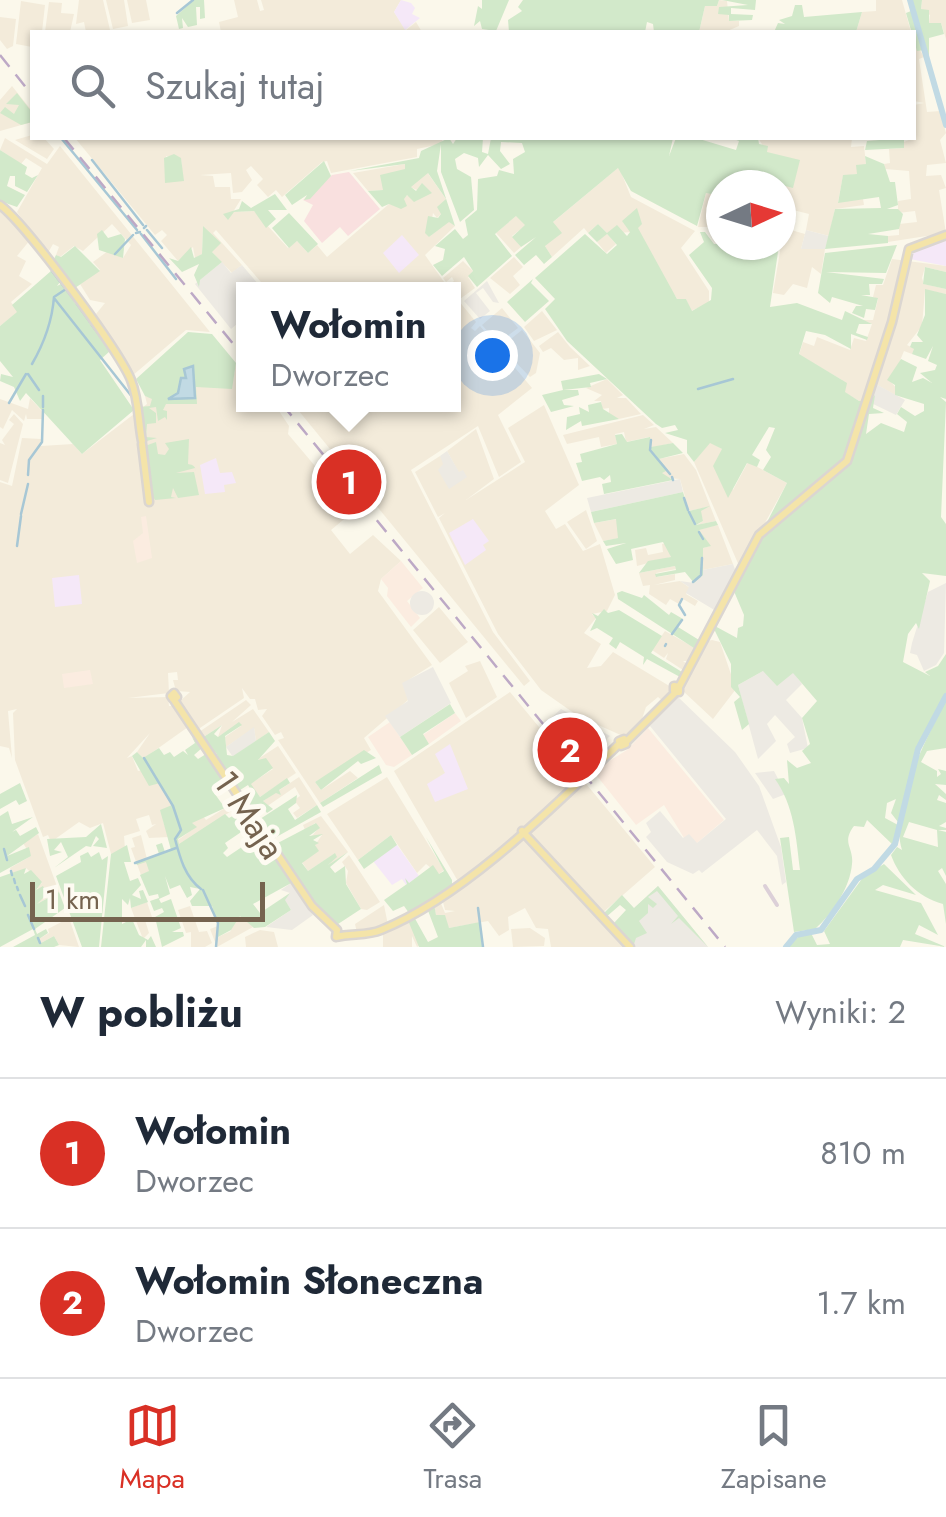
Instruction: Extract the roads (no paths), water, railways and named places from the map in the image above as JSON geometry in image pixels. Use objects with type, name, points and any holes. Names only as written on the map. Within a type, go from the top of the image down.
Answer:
[{"type":"main road","points":[[0,205],[17,219],[125,368],[136,397],[149,502]]},
{"type":"main road","points":[[630,947],[522,832],[660,709],[676,689],[767,526],[841,470],[865,410],[910,247],[946,235]]},
{"type":"main road","name":"1 Maja","points":[[174,700],[298,887],[338,932],[383,930],[428,906],[489,862],[522,832]]},
{"type":"water","points":[[193,366],[195,398],[168,399],[178,393],[181,378],[186,378],[184,369]]},
{"type":"waterway","points":[[177,13],[193,0]]},
{"type":"waterway","points":[[910,0],[946,125]]},
{"type":"waterway","points":[[63,140],[137,230]]},
{"type":"waterway","points":[[92,160],[143,225]]},
{"type":"waterway","points":[[147,230],[162,248]]},
{"type":"waterway","points":[[136,233],[140,232]]},
{"type":"waterway","points":[[141,234],[176,279]]},
{"type":"waterway","points":[[115,254],[133,235]]},
{"type":"waterway","points":[[52,271],[75,301]]},
{"type":"waterway","points":[[32,364],[46,333],[54,297],[66,289]]},
{"type":"waterway","points":[[54,298],[133,398]]},
{"type":"waterway","points":[[77,304],[90,322]]},
{"type":"waterway","points":[[92,325],[109,348]]},
{"type":"waterway","points":[[9,403],[26,374]]},
{"type":"waterway","points":[[28,374],[39,390]]},
{"type":"waterway","points":[[698,389],[733,379]]},
{"type":"waterway","points":[[43,396],[43,407]]},
{"type":"waterway","points":[[28,475],[29,460],[42,442],[43,410]]},
{"type":"waterway","points":[[651,440],[650,450],[670,474]]},
{"type":"waterway","points":[[21,514],[28,484]]},
{"type":"waterway","points":[[684,498],[688,510]]},
{"type":"waterway","points":[[689,512],[695,524]]},
{"type":"waterway","points":[[17,546],[21,516]]},
{"type":"waterway","points":[[699,532],[703,539]]},
{"type":"waterway","points":[[701,575],[702,558]]},
{"type":"waterway","points":[[693,582],[700,576]]},
{"type":"waterway","points":[[682,599],[679,605],[685,615]]},
{"type":"waterway","points":[[672,634],[682,620]]},
{"type":"waterway","points":[[786,947],[796,935],[821,930],[857,879],[874,869],[895,844],[918,749],[946,696]]},
{"type":"waterway","points":[[144,758],[173,806],[181,830],[175,839],[181,860],[201,889]]},
{"type":"waterway","points":[[135,863],[176,848]]},
{"type":"waterway","points":[[4,849],[7,860]]},
{"type":"waterway","points":[[11,871],[12,875]]},
{"type":"waterway","points":[[14,879],[15,883]]},
{"type":"waterway","points":[[203,890],[218,923],[216,947]]},
{"type":"waterway","points":[[20,895],[25,906]]},
{"type":"waterway","points":[[478,908],[483,947]]},
{"type":"waterway","points":[[28,915],[34,929]]},
{"type":"waterway","points":[[38,938],[40,943]]},
{"type":"railway","points":[[0,55],[30,92]]},
{"type":"railway","points":[[66,140],[236,347]]},
{"type":"railway","points":[[289,412],[725,947]]},
{"type":"place","name":"Wołomin","points":[[349,482]]},
{"type":"place","name":"Wołomin Słoneczna","points":[[570,750]]}]
